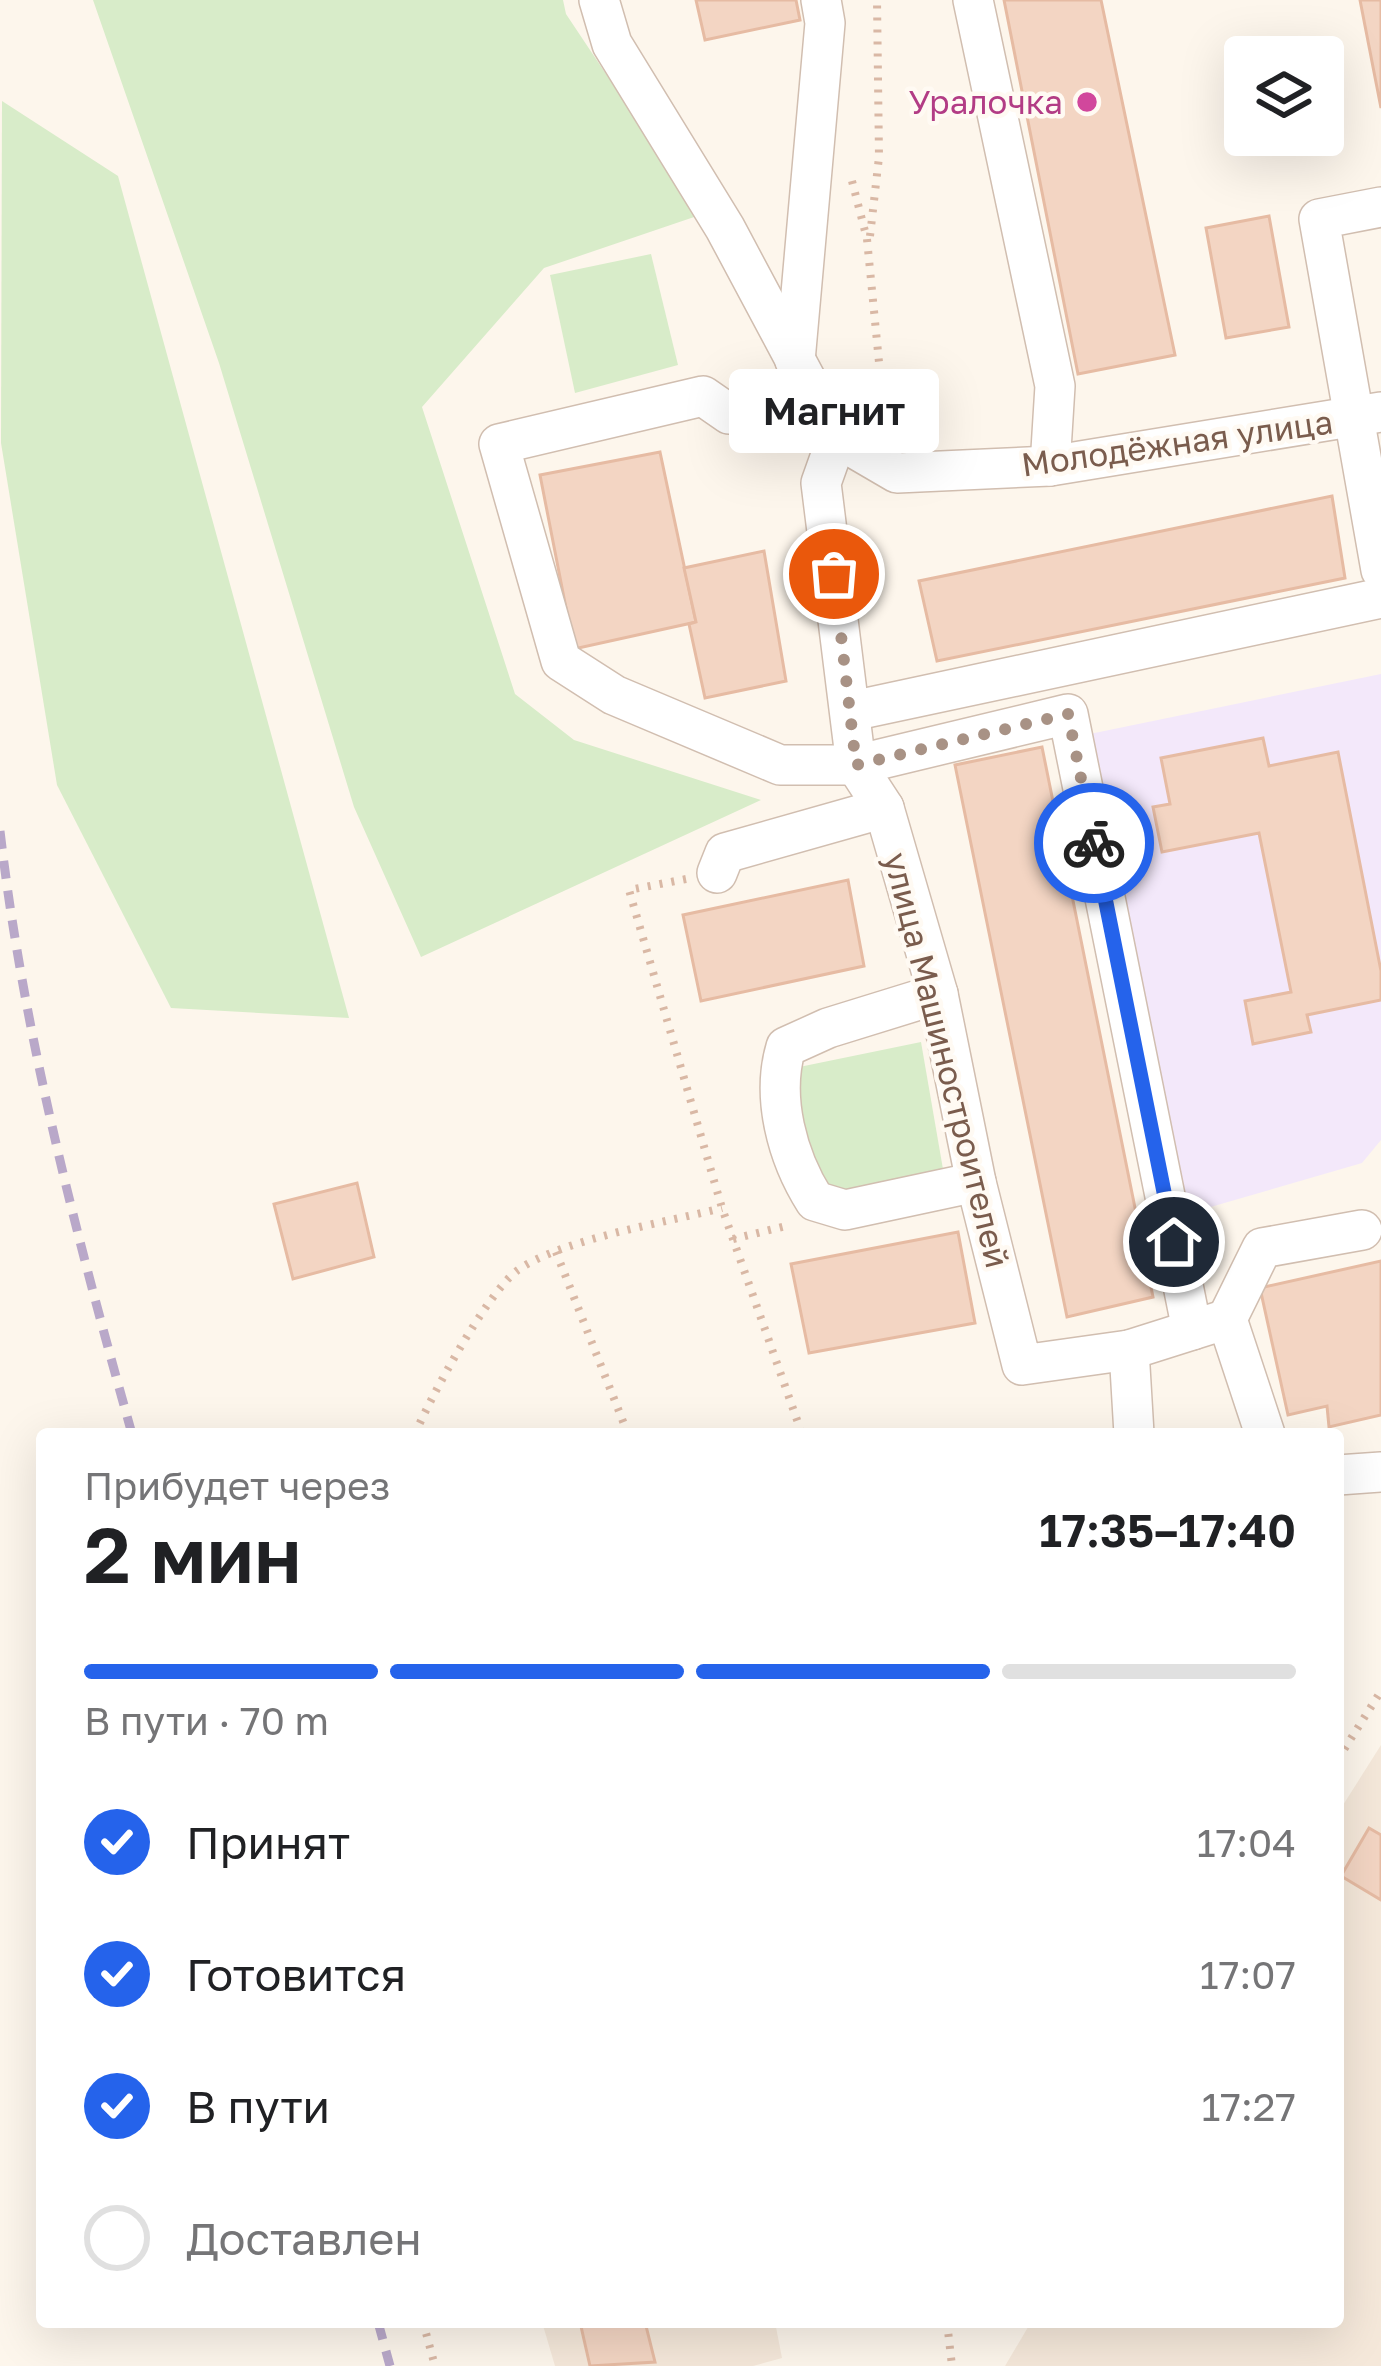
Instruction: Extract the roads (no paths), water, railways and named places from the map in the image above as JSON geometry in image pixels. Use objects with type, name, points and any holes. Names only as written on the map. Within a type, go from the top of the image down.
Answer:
[{"type":"street","points":[[599,0],[612,44],[724,228],[837,438]]},
{"type":"street","points":[[804,379],[825,23],[821,0]]},
{"type":"street","points":[[973,0],[1055,386],[1050,466]]},
{"type":"street","points":[[1381,207],[1319,220],[1366,414],[1381,570]]},
{"type":"street","points":[[804,379],[729,414],[703,396],[500,444],[561,661],[614,695],[780,764],[856,765],[1068,714],[1209,1325],[1262,1428]]},
{"type":"street","name":"Молодёжная улица","points":[[837,438],[897,473],[1050,466],[1366,414]]},
{"type":"street","name":"улица Машиностроителей","points":[[837,438],[821,483],[856,765],[884,808],[938,994],[976,1182],[1022,1365],[1130,1350]]},
{"type":"street","points":[[852,711],[1381,598]]},
{"type":"street","points":[[717,873],[725,853],[884,808]]},
{"type":"street","points":[[938,994],[828,1028],[786,1047],[777,1076],[794,1168],[815,1201],[845,1210],[976,1182]]},
{"type":"street","points":[[1134,1428],[1130,1350],[1209,1325],[1262,1248],[1362,1230]]},
{"type":"street","points":[[1344,1475],[1381,1472]]},
{"type":"railway","points":[[0,831],[23,984],[54,1135],[130,1428]]},
{"type":"railway","points":[[380,2328],[390,2366]]},
{"type":"place","name":"Уралочка","points":[[1087,102]]},
{"type":"place","name":"Магнит","points":[[834,574]]}]
